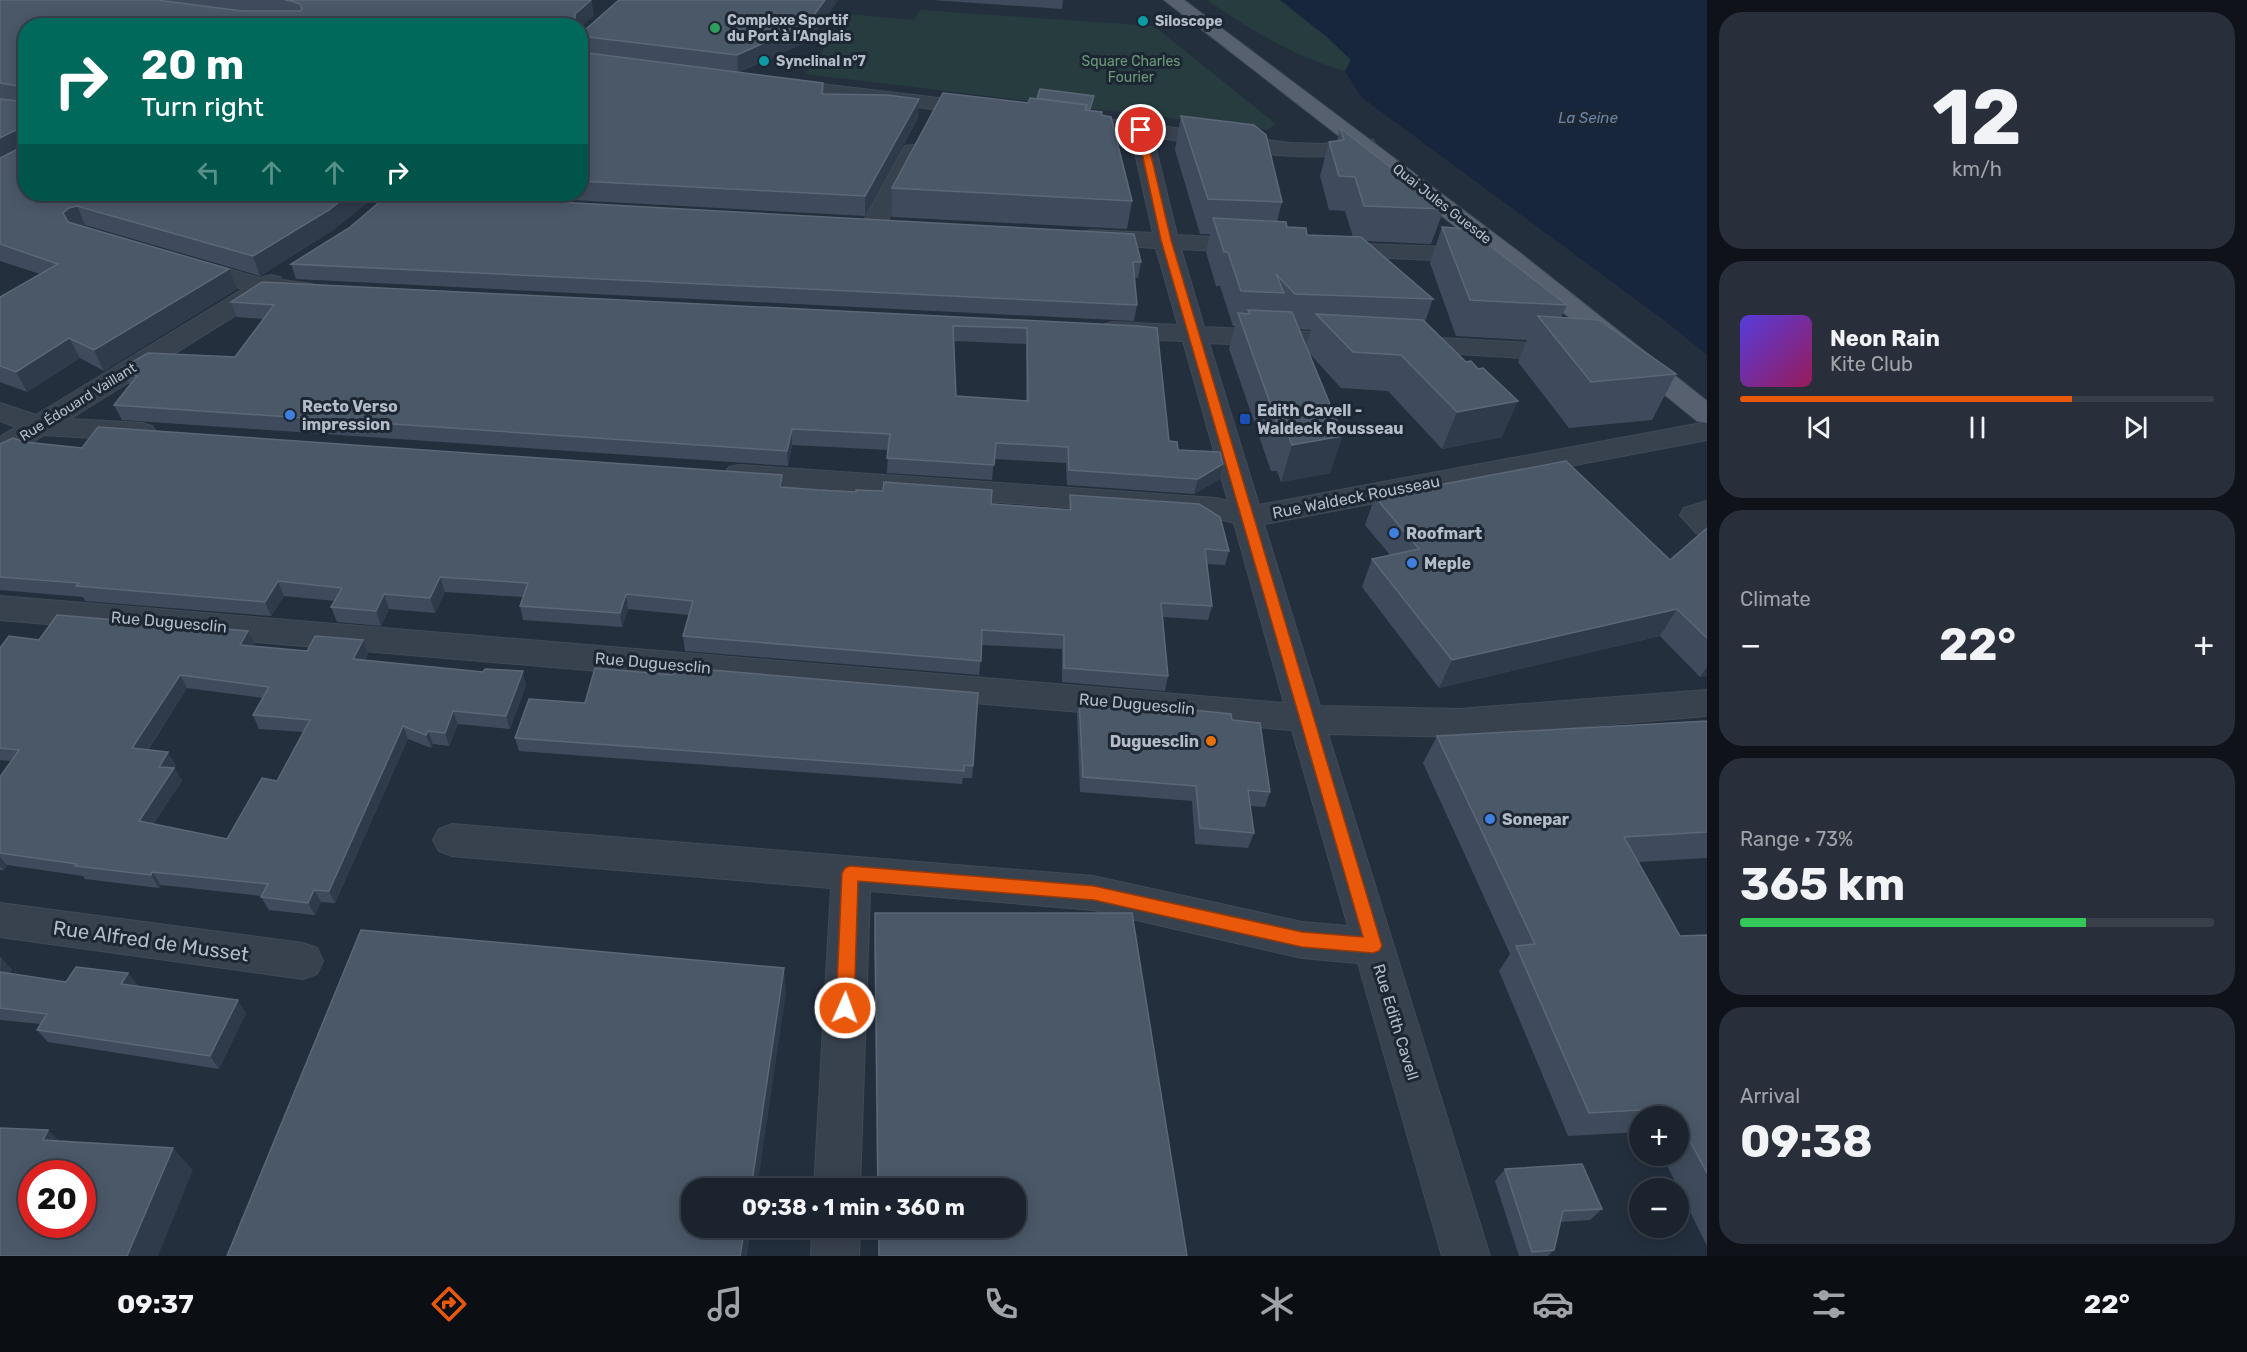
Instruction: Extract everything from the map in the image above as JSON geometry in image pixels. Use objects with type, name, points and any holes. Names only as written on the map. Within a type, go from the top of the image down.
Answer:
[{"type":"main road","name":"Quai Jules Guesde","points":[[1173,0],[1510,257],[1707,414]]},
{"type":"street","points":[[756,82],[930,120],[1004,112]]},
{"type":"street","points":[[1048,118],[1299,150],[1323,150],[1365,145]]},
{"type":"street","points":[[849,225],[883,227],[930,120]]},
{"type":"street","name":"Rue Edith Cavell","points":[[1141,130],[1166,240],[1466,1256]]},
{"type":"street","points":[[1075,236],[1270,247]]},
{"type":"street","points":[[1317,249],[1510,257]]},
{"type":"street","points":[[164,257],[264,287],[332,290]]},
{"type":"street","name":"Rue Édouard Vaillant","points":[[0,450],[298,266]]},
{"type":"street","points":[[1086,328],[1637,358]]},
{"type":"street","points":[[0,411],[38,426],[163,433]]},
{"type":"street","name":"Rue Waldeck Rousseau","points":[[714,472],[1216,508],[1247,517],[1707,431]]},
{"type":"street","points":[[1707,511],[1695,515],[1707,526]]},
{"type":"street","name":"Rue Duguesclin","points":[[0,608],[1351,722],[1459,723],[1707,703]]},
{"type":"street","points":[[452,840],[1094,893],[1302,940],[1373,946]]},
{"type":"street","points":[[837,1178],[850,873]]},
{"type":"street","name":"Rue Alfred de Musset","points":[[0,920],[303,961]]},
{"type":"street","points":[[835,1256],[836,1238]]},
{"type":"green space","points":[[1207,0],[1280,0],[1327,37],[1351,60],[1345,71],[1309,59],[1255,31]]},
{"type":"green space","name":"Square Charles Fourier","points":[[920,10],[1154,26],[1276,124],[1267,130],[805,74],[849,14],[914,20]]},
{"type":"water","name":"La Seine","points":[[1280,0],[1707,0],[1707,355],[1665,321],[1361,97],[1345,71],[1351,60],[1327,37]]},
{"type":"building","points":[[0,0],[157,0],[242,11],[300,11],[302,9],[300,4],[285,0],[591,0],[575,14],[575,18],[18,18],[18,86],[0,83]]},
{"type":"building","name":"Complexe Sportif du Port à l’Anglais","points":[[619,0],[825,0],[808,23],[737,55],[588,37],[588,27]]},
{"type":"building","points":[[588,53],[823,83],[822,94],[887,95],[919,99],[865,196],[588,181]]},
{"type":"building","points":[[1040,89],[1094,96],[1090,109],[1086,109],[1087,105],[1037,98]]},
{"type":"building","points":[[943,93],[1028,103],[1030,98],[1087,105],[1085,110],[1102,112],[1101,115],[1111,117],[1132,201],[892,188]]},
{"type":"building","points":[[0,99],[18,101],[18,131],[0,138]]},
{"type":"building","points":[[1181,116],[1254,125],[1266,135],[1282,202],[1208,199]]},
{"type":"building","points":[[1340,128],[1444,209],[1364,206],[1355,177],[1339,176],[1329,142],[1344,140]]},
{"type":"building","points":[[18,149],[18,201],[340,201],[253,256],[77,206],[69,208],[63,213],[68,222],[229,269],[94,350],[69,338],[16,372],[0,366],[0,297],[58,264],[0,244],[0,158]]},
{"type":"building","points":[[381,201],[538,201],[1134,234],[1141,262],[1133,262],[1137,305],[291,264],[349,228]]},
{"type":"building","points":[[1213,218],[1286,222],[1287,227],[1306,228],[1307,235],[1361,237],[1433,299],[1295,294],[1276,274],[1284,293],[1241,291],[1228,252],[1224,252]]},
{"type":"building","points":[[1442,227],[1468,229],[1567,305],[1470,300]]},
{"type":"building","points":[[262,282],[1157,328],[1169,441],[1177,442],[1178,450],[1220,452],[1223,464],[1198,479],[1069,470],[1068,447],[996,443],[994,465],[887,458],[890,434],[792,429],[787,451],[114,405],[137,376],[122,368],[148,353],[235,357],[274,305],[231,302]],"holes":[[[953,326],[1027,328],[1028,401],[956,396]]]},
{"type":"building","points":[[1248,310],[1292,312],[1343,436],[1292,445],[1288,434],[1281,434],[1238,313],[1250,314]]},
{"type":"building","points":[[1316,314],[1423,320],[1466,362],[1471,361],[1478,369],[1483,368],[1518,401],[1457,412],[1401,355],[1353,352]]},
{"type":"building","points":[[1538,316],[1599,320],[1676,374],[1591,382]]},
{"type":"building","points":[[98,427],[782,475],[780,487],[818,490],[883,491],[884,482],[992,490],[991,504],[1071,510],[1070,495],[1199,504],[1220,517],[1229,551],[1205,549],[1212,606],[1161,603],[1168,676],[1064,668],[1064,635],[982,630],[981,661],[683,636],[693,601],[626,594],[620,613],[520,606],[528,583],[440,577],[430,598],[384,594],[376,611],[331,607],[342,588],[278,581],[265,602],[76,586],[79,583],[0,577],[0,444],[13,438],[25,442],[82,448]]},
{"type":"building","points":[[1566,461],[1670,560],[1707,528],[1707,638],[1677,609],[1452,660],[1372,559],[1419,549],[1375,497]]},
{"type":"building","points":[[57,615],[248,631],[240,645],[307,651],[315,636],[363,640],[353,659],[483,672],[485,669],[523,671],[506,716],[453,711],[445,733],[428,731],[426,735],[403,726],[329,891],[314,890],[308,903],[261,897],[268,884],[152,872],[151,875],[75,866],[77,864],[0,853],[0,777],[19,750],[0,748],[0,648],[9,636],[39,640]],"holes":[[[180,675],[269,687],[253,715],[310,720],[277,781],[262,778],[227,839],[139,821],[174,768],[159,767],[168,752],[132,748]]]},
{"type":"building","points":[[676,667],[978,693],[973,766],[964,765],[964,771],[515,738],[529,699],[585,703],[595,668],[673,675]]},
{"type":"building","points":[[1079,698],[1231,714],[1232,720],[1260,723],[1270,792],[1248,790],[1254,833],[1200,828],[1196,786],[1083,777]]},
{"type":"building","points":[[1707,721],[1707,832],[1624,837],[1680,936],[1707,935],[1707,1173],[1689,1139],[1689,1106],[1629,1106],[1629,1111],[1589,1113],[1516,946],[1535,944],[1437,736]]},
{"type":"building","points":[[875,913],[1132,913],[1187,1256],[879,1256],[879,1238],[1026,1238],[1026,1178],[878,1178]]},
{"type":"building","points":[[361,930],[784,968],[752,1178],[681,1178],[681,1238],[743,1238],[740,1256],[227,1256]]},
{"type":"building","points":[[76,967],[128,973],[121,984],[238,1000],[210,1056],[37,1030],[47,1014],[0,1008],[0,972],[66,982]]},
{"type":"building","points":[[0,1128],[48,1130],[43,1140],[173,1148],[127,1256],[0,1256]]},
{"type":"building","points":[[1582,1164],[1602,1209],[1563,1211],[1554,1250],[1532,1252],[1505,1169]]},
{"type":"place","name":"Siloscope","points":[[1143,21]]},
{"type":"place","name":"Complexe Sportif du Port à l’Anglais","points":[[715,28]]},
{"type":"place","name":"Synclinal n°7","points":[[764,61]]},
{"type":"place","name":"Recto Verso impression","points":[[290,415]]},
{"type":"place","name":"Edith Cavell - Waldeck Rousseau","points":[[1245,419]]},
{"type":"place","name":"Roofmart","points":[[1394,533]]},
{"type":"place","name":"Meple","points":[[1412,563]]},
{"type":"place","name":"Duguesclin","points":[[1211,741]]},
{"type":"place","name":"Sonepar","points":[[1490,819]]},
{"type":"route","points":[[845,1008],[850,873],[1094,893],[1302,940],[1373,946],[1166,240],[1141,130]]}]
